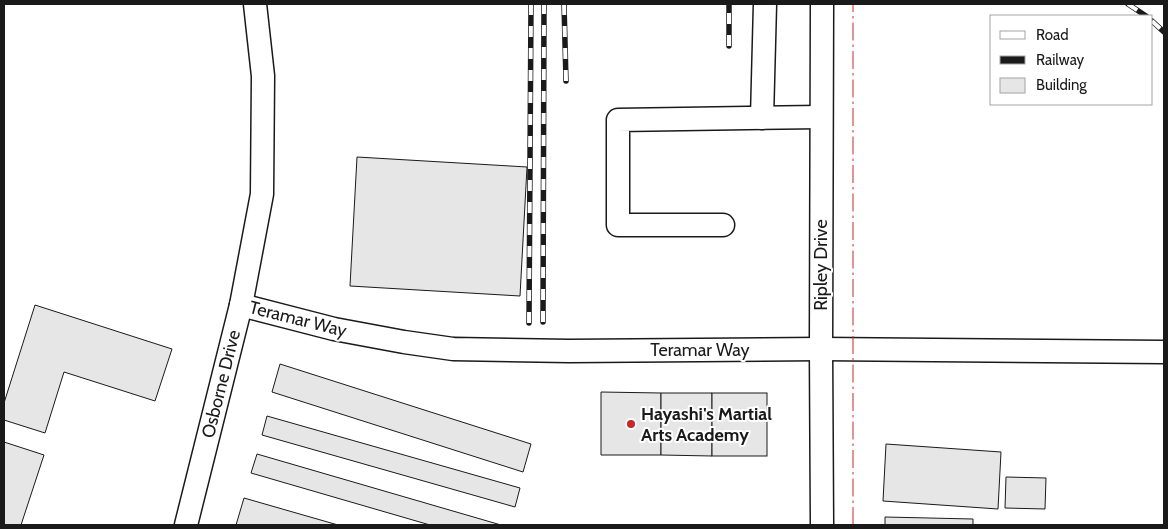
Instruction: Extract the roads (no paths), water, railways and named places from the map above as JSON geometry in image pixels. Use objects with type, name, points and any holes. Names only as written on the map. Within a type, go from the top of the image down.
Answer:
[{"type":"street","name":"Osborne Drive","points":[[186,525],[241,304],[262,194],[263,76],[255,4]]},
{"type":"street","points":[[762,118],[765,4]]},
{"type":"street","name":"Ripley Drive","points":[[822,4],[820,349],[822,525]]},
{"type":"street","points":[[723,225],[618,225],[618,120],[822,117]]},
{"type":"street","name":"Teramar Way","points":[[241,304],[334,329],[404,342],[453,348],[569,351],[820,349],[1164,352]]},
{"type":"railway","points":[[529,323],[531,4]]},
{"type":"railway","points":[[543,322],[544,4]]},
{"type":"railway","points":[[564,4],[566,81]]},
{"type":"railway","points":[[729,4],[729,46]]},
{"type":"railway","points":[[1128,4],[1144,15]]},
{"type":"railway","points":[[1153,22],[1164,32]]},
{"type":"place","name":"Hayashi's Martial Arts Academy","points":[[631,424]]}]
